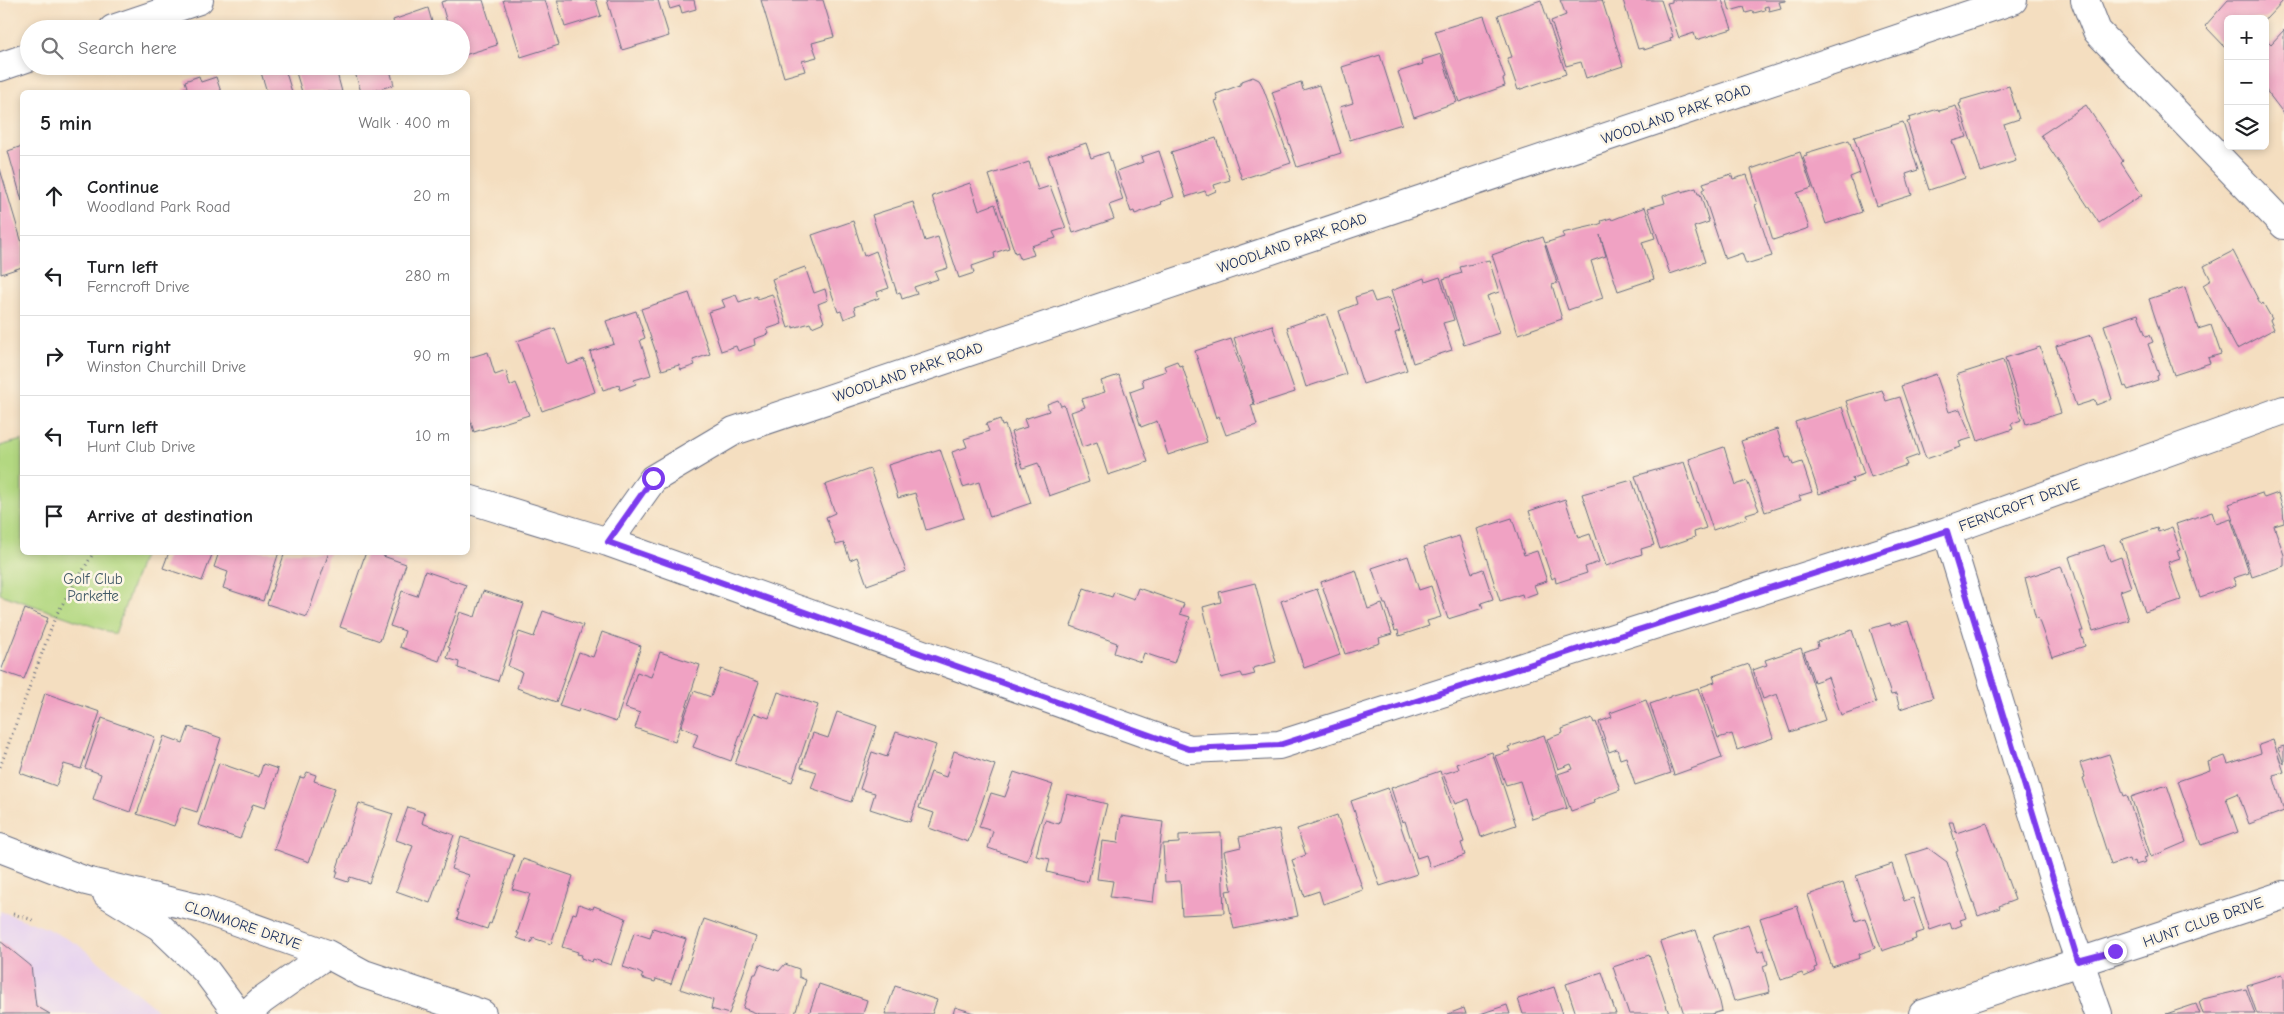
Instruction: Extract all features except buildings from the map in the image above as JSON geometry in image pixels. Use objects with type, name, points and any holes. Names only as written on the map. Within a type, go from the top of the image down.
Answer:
[{"type":"street","points":[[140,20],[200,0]]},
{"type":"street","name":"WOODLAND PARK ROAD","points":[[608,542],[653,478],[734,431],[2013,0]]},
{"type":"street","points":[[2086,0],[2097,32],[2284,225]]},
{"type":"street","points":[[0,67],[20,60]]},
{"type":"street","name":"FERNCROFT DRIVE","points":[[470,500],[608,542],[1189,749],[1279,745],[1947,531],[2284,410]]},
{"type":"street","points":[[1947,531],[2078,961],[2098,1014]]},
{"type":"street","name":"CLONMORE DRIVE","points":[[0,848],[86,881],[202,909],[326,954],[364,974],[482,1014]]},
{"type":"street","points":[[86,881],[159,926],[206,971],[238,1014]]},
{"type":"street","name":"HUNT CLUB DRIVE","points":[[1923,1014],[2284,894]]},
{"type":"street","points":[[247,1014],[262,1000],[326,954]]},
{"type":"path","points":[[0,767],[56,615],[92,555]]},
{"type":"path","points":[[13,914],[37,920]]},
{"type":"shaded area","points":[[0,911],[46,928],[79,945],[162,1014],[0,1014]]},
{"type":"green space","name":"Golf Club Parkette","points":[[20,441],[20,555],[143,555],[115,634],[0,594],[0,446]]},
{"type":"route","points":[[653,478],[608,542],[1189,749],[1279,745],[1947,531],[2078,961],[2115,951]]}]
